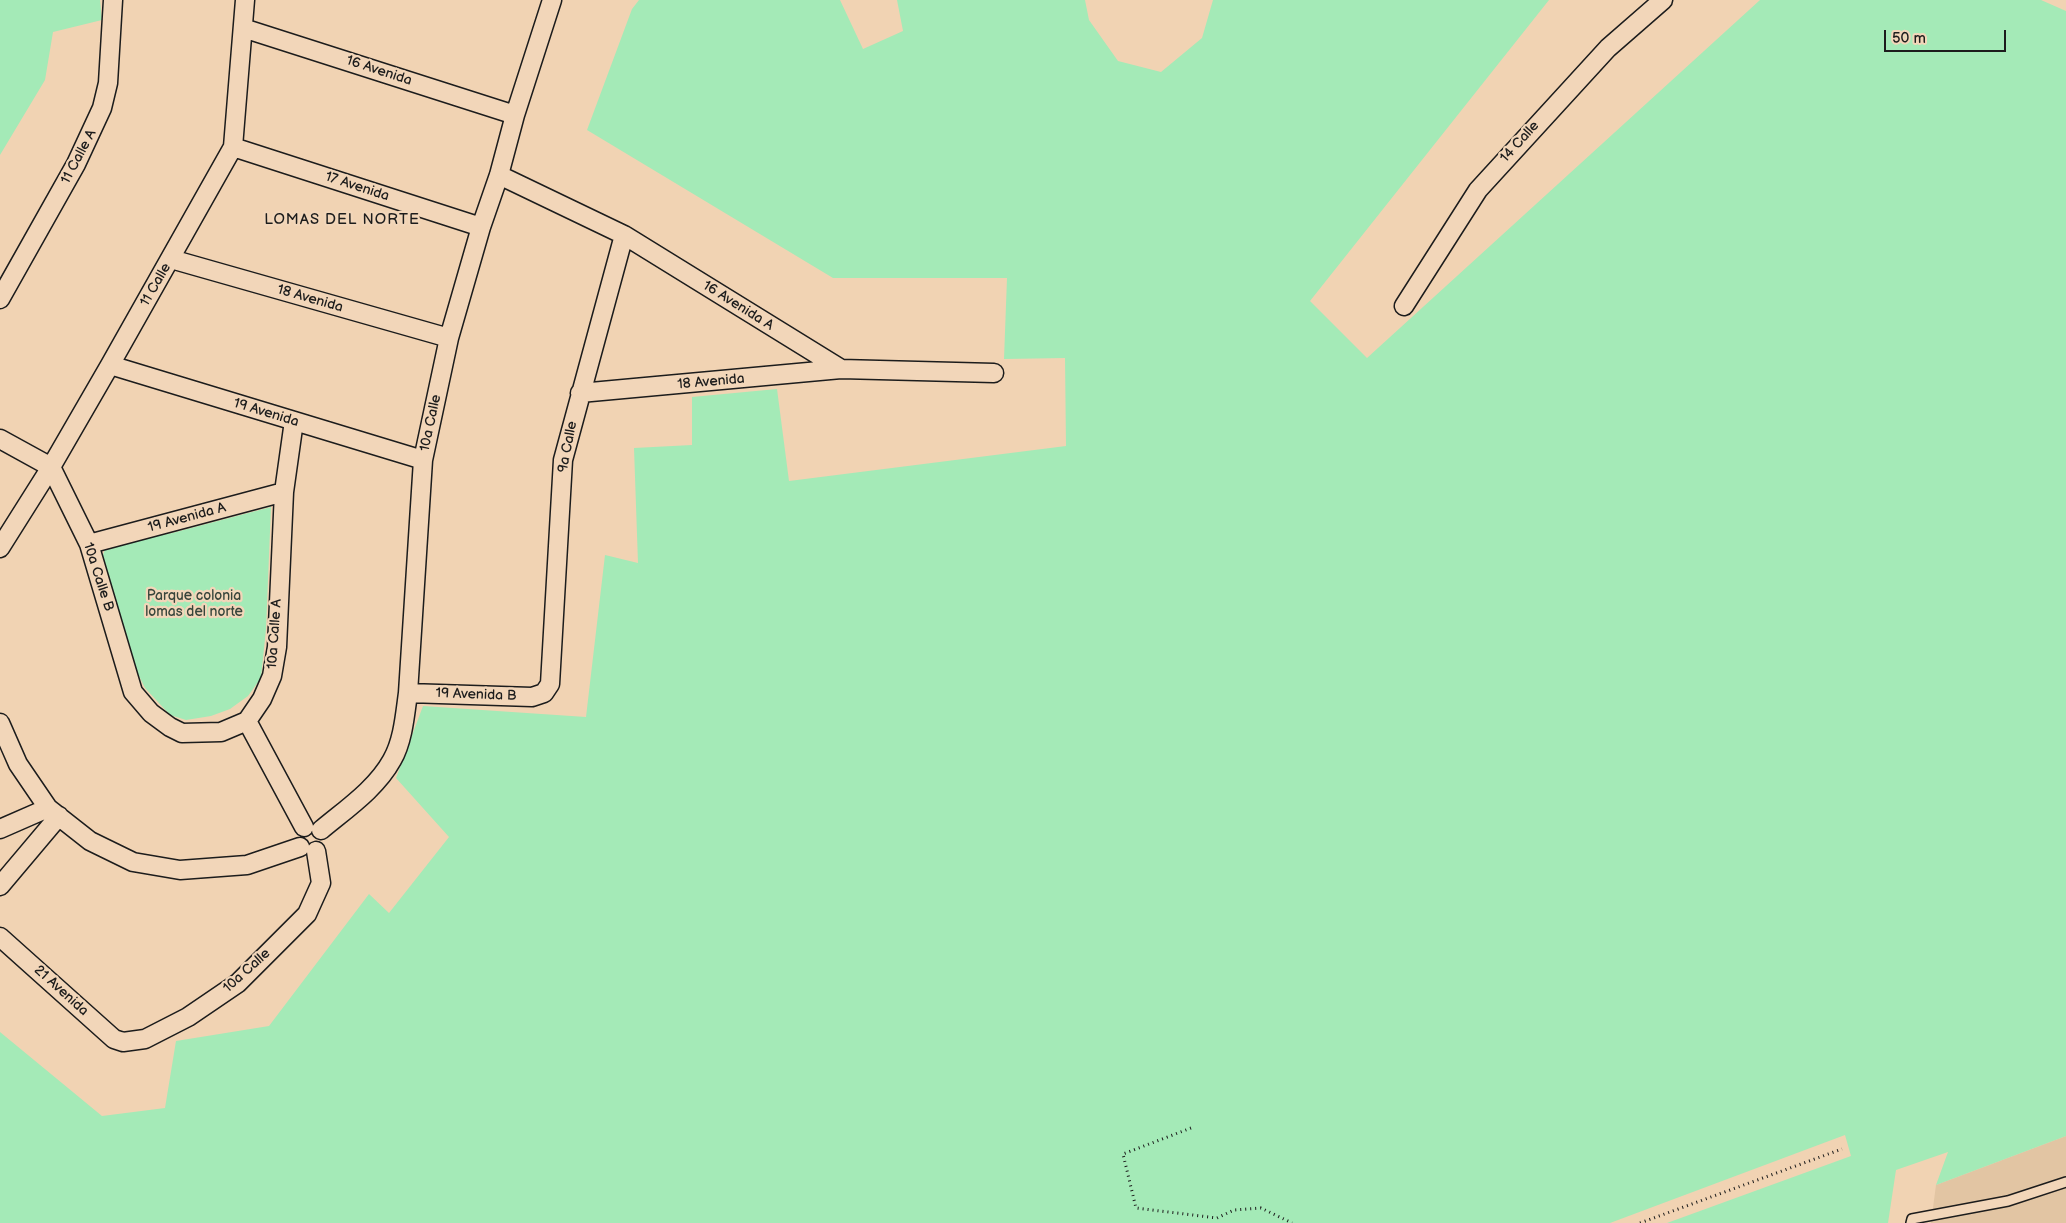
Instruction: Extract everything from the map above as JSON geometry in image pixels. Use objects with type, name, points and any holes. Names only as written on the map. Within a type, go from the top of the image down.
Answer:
[{"type":"street","name":"11 Calle A","points":[[0,299],[76,164],[94,129],[102,108],[108,83],[113,0]]},
{"type":"street","name":"11 Calle","points":[[0,548],[51,467],[233,147],[245,0]]},
{"type":"street","name":"10a Calle","points":[[321,830],[374,784],[393,759],[402,730],[408,693],[423,460],[449,338],[481,227],[499,175],[515,115],[552,0]]},
{"type":"street","name":"14 Calle","points":[[1404,306],[1478,190],[1608,48],[1663,0]]},
{"type":"street","name":"16 Avenida","points":[[243,28],[515,115]]},
{"type":"street","name":"17 Avenida","points":[[233,147],[481,227]]},
{"type":"street","name":"16 Avenida A","points":[[499,175],[624,235],[841,369]]},
{"type":"street","name":"9a Calle","points":[[544,693],[550,684],[563,460],[624,235]]},
{"type":"street","name":"18 Avenida","points":[[171,259],[449,338]]},
{"type":"street","name":"19 Avenida","points":[[110,365],[423,460]]},
{"type":"street","name":"18 Avenida","points":[[580,393],[841,369]]},
{"type":"street","points":[[841,369],[994,373]]},
{"type":"street","name":"10a Calle A","points":[[247,721],[262,699],[272,676],[277,647],[284,492],[294,421]]},
{"type":"street","points":[[0,439],[51,467]]},
{"type":"street","name":"10a Calle B","points":[[51,467],[89,544],[133,692],[151,713],[182,733],[221,732],[247,721]]},
{"type":"street","name":"19 Avenida A","points":[[89,544],[284,492]]},
{"type":"street","name":"19 Avenida B","points":[[408,693],[532,697],[544,693]]},
{"type":"street","points":[[247,721],[304,826]]},
{"type":"street","points":[[0,723],[18,764],[53,812],[90,841],[133,862],[180,870],[247,865],[308,849],[322,845],[324,838],[317,826],[304,826],[299,832],[297,840],[308,849]]},
{"type":"street","points":[[0,829],[53,812]]},
{"type":"street","points":[[0,886],[53,812]]},
{"type":"street","name":"10a Calle","points":[[123,1042],[145,1039],[188,1017],[238,983],[307,914],[321,883],[308,849]]},
{"type":"street","name":"21 Avenida","points":[[0,937],[114,1039],[123,1042]]},
{"type":"lane","points":[[1911,1223],[1912,1219],[2008,1200],[2066,1182]]},
{"type":"path","points":[[1191,1128],[1123,1154],[1136,1208],[1217,1218],[1234,1210],[1261,1208],[1292,1223]]},
{"type":"path","points":[[1640,1223],[1842,1150]]},
{"type":"shaded area","points":[[2066,1136],[2066,1223],[1931,1223],[1936,1185]]},
{"type":"green space","points":[[0,0],[100,0],[102,20],[53,32],[45,80],[0,155]]},
{"type":"green space","points":[[639,0],[840,0],[863,49],[903,31],[897,0],[1085,0],[1089,20],[1118,61],[1161,72],[1202,38],[1213,0],[1549,0],[1310,301],[1367,358],[1760,0],[2041,0],[2066,11],[2066,1136],[1936,1185],[1948,1152],[1896,1170],[1888,1223],[1667,1223],[1851,1156],[1845,1135],[1610,1223],[0,1223],[0,1032],[102,1116],[165,1108],[176,1041],[269,1026],[369,894],[389,913],[449,837],[396,778],[423,706],[586,717],[605,555],[638,563],[634,448],[692,445],[692,397],[777,389],[789,481],[1066,446],[1065,358],[1004,359],[1007,278],[833,278],[587,130],[632,9]]},
{"type":"green space","name":"Parque colonia lomas del norte","points":[[271,507],[266,629],[261,678],[248,696],[230,709],[211,716],[186,720],[170,715],[145,688],[133,664],[102,558],[106,546],[172,533]]},
{"type":"district","name":"LOMAS DEL NORTE","points":[[342,220]]}]
